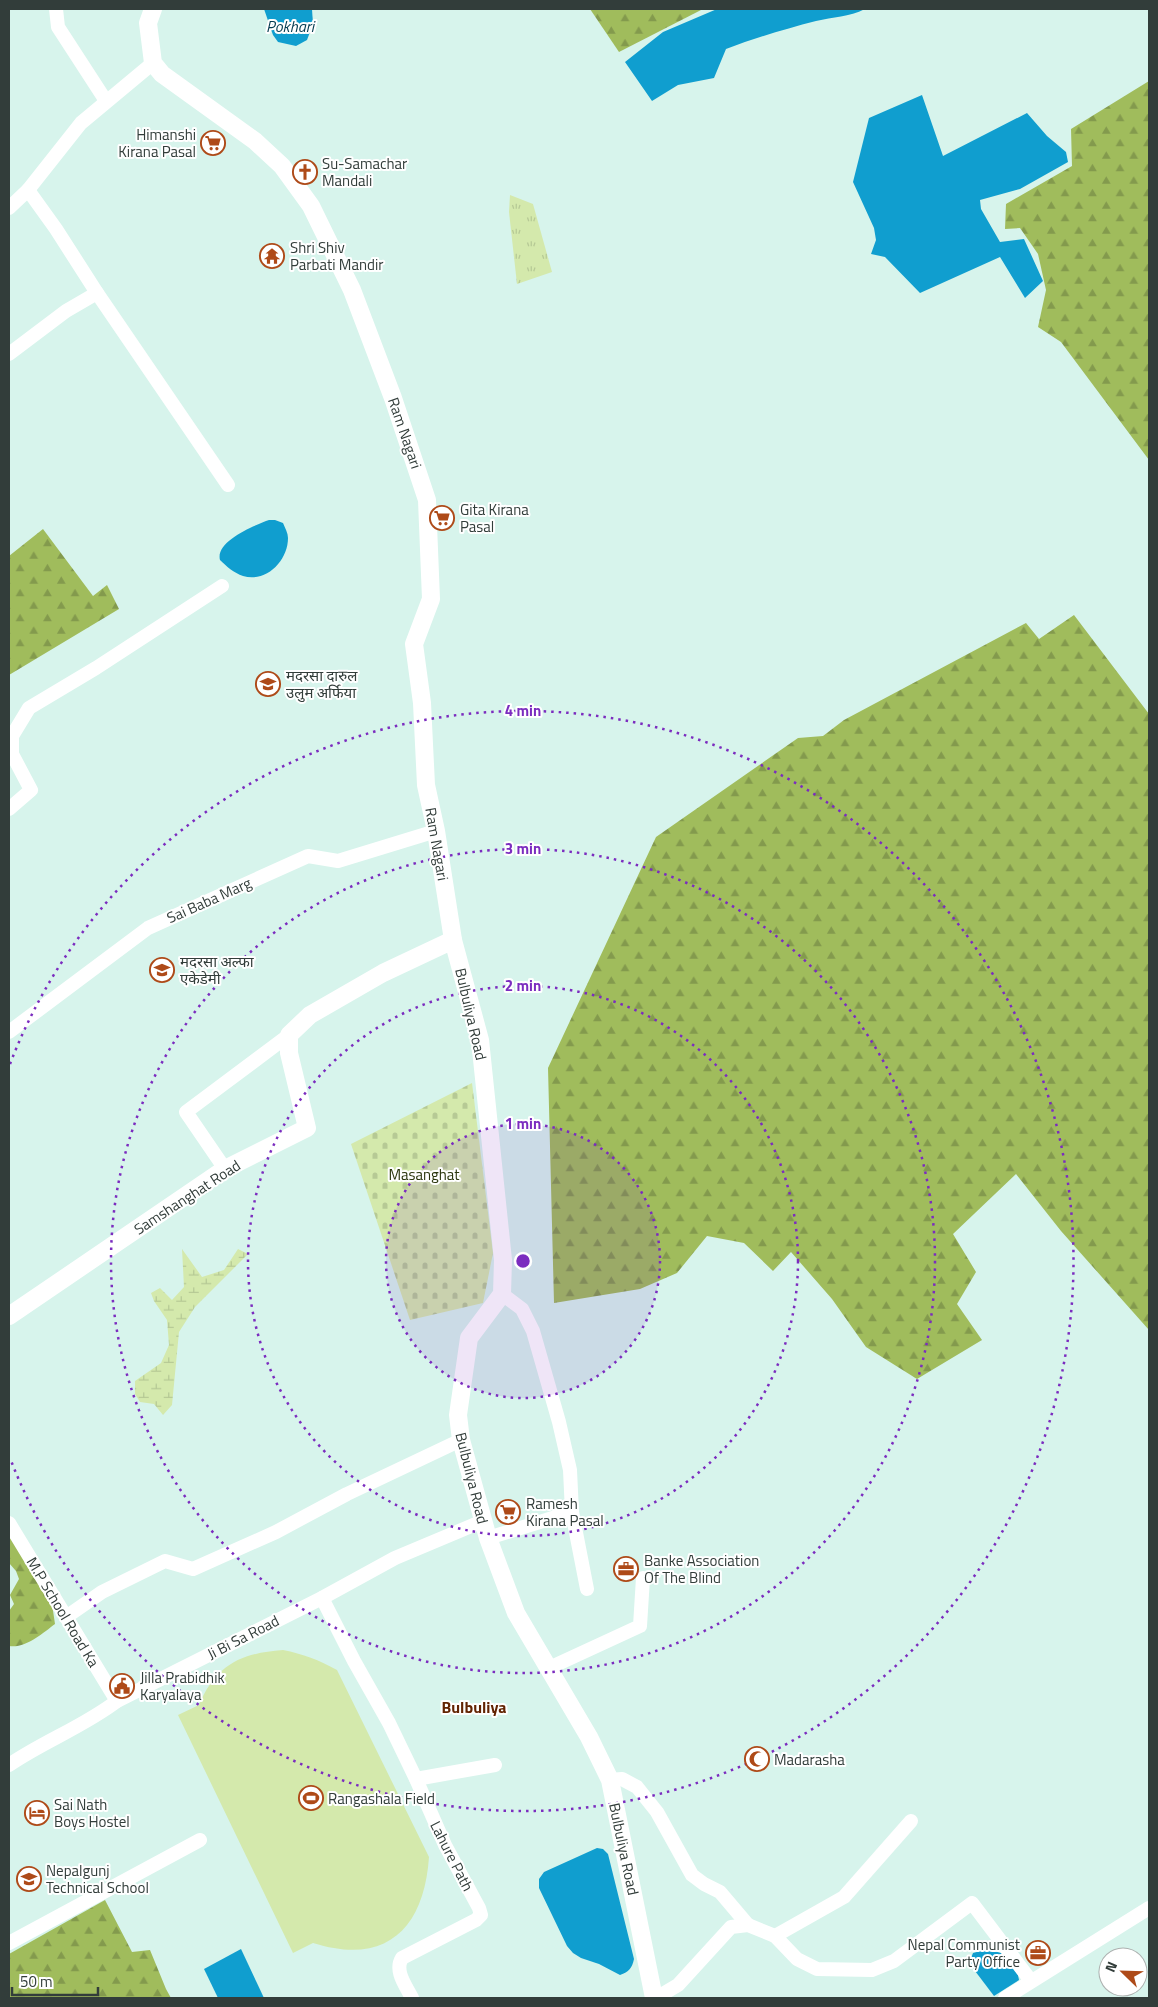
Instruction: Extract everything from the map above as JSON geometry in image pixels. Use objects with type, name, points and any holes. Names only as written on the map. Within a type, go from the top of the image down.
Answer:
[{"type":"main road","points":[[152,9],[148,23],[153,63]]},
{"type":"main road","name":"Ram Nagari","points":[[153,63],[162,74],[255,141],[282,166],[311,206],[352,290],[393,398],[427,500],[431,599],[414,644],[422,703],[426,785],[436,831],[453,940]]},
{"type":"main road","points":[[289,1035],[310,1015],[383,973],[453,940]]},
{"type":"main road","name":"Bulbuliya Road","points":[[453,940],[480,1040],[503,1260],[502,1294],[469,1338],[458,1415],[461,1440],[488,1538],[516,1613],[589,1737],[610,1780],[655,1998]]},
{"type":"main road","name":"Samshanghat Road","points":[[9,1316],[225,1169],[307,1128],[289,1053],[289,1035]]},
{"type":"street","points":[[56,9],[58,27],[106,101]]},
{"type":"street","points":[[9,208],[28,190],[81,123],[153,63]]},
{"type":"street","points":[[28,190],[228,485]]},
{"type":"street","points":[[9,354],[66,311],[97,293]]},
{"type":"street","points":[[9,809],[31,790],[12,754],[12,736],[29,708],[96,668],[222,586]]},
{"type":"street","name":"Sai Baba Marg","points":[[9,1032],[148,928],[308,856],[338,861],[436,831]]},
{"type":"street","points":[[225,1169],[186,1112],[289,1035]]},
{"type":"street","points":[[502,1294],[522,1309],[533,1331],[559,1422],[570,1470],[572,1512],[587,1589]]},
{"type":"street","points":[[66,1617],[102,1592],[164,1561],[193,1569],[276,1532],[346,1494],[461,1440]]},
{"type":"street","points":[[488,1538],[572,1512]]},
{"type":"street","name":"Ji Bi Sa Road","points":[[9,1765],[32,1749],[98,1715],[117,1701],[322,1598],[394,1558],[483,1521]]},
{"type":"street","name":"M.P School Road Ka","points":[[9,1523],[117,1701]]},
{"type":"street","points":[[549,1668],[640,1626],[643,1578]]},
{"type":"street","name":"Lahure Path","points":[[322,1598],[354,1661],[389,1723],[445,1845],[481,1915],[476,1920],[402,1958],[398,1965],[399,1972],[412,1998]]},
{"type":"street","points":[[416,1779],[495,1765]]},
{"type":"street","points":[[610,1780],[622,1779],[637,1787],[657,1812],[692,1875],[720,1892],[748,1925],[775,1936],[797,1958],[817,1968],[872,1970],[894,1961],[972,1903],[1031,1981]]},
{"type":"street","points":[[775,1936],[844,1898],[911,1822]]},
{"type":"street","points":[[9,1943],[200,1840]]},
{"type":"street","points":[[1005,1998],[1149,1908]]},
{"type":"street","points":[[655,1998],[678,1985],[731,1927],[748,1925]]},
{"type":"green space","points":[[590,9],[703,9],[619,52]]},
{"type":"green space","points":[[1149,81],[1149,460],[1061,342],[1038,327],[1046,290],[1038,254],[1020,228],[1005,229],[1006,204],[1072,166],[1071,129]]},
{"type":"green space","points":[[510,195],[533,204],[552,272],[517,284],[509,212]]},
{"type":"green space","points":[[43,529],[93,596],[107,585],[119,609],[9,675],[9,556]]},
{"type":"green space","points":[[1074,615],[1149,714],[1149,1330],[1061,1231],[1016,1174],[953,1234],[976,1272],[957,1304],[982,1340],[917,1379],[866,1347],[832,1299],[791,1252],[773,1271],[744,1243],[707,1236],[677,1273],[640,1289],[554,1303],[548,1068],[656,837],[798,738],[823,736],[844,720],[1026,623],[1039,639]]},
{"type":"green space","name":"Masanghat","points":[[472,1083],[493,1253],[483,1303],[410,1320],[351,1144]]},
{"type":"green space","points":[[182,1249],[202,1277],[224,1270],[238,1249],[248,1254],[195,1307],[179,1332],[172,1405],[163,1415],[154,1404],[140,1402],[135,1394],[135,1381],[161,1363],[169,1345],[167,1320],[151,1293],[160,1288],[172,1300],[184,1287]]},
{"type":"green space","points":[[9,1530],[52,1604],[55,1624],[34,1640],[15,1646],[9,1646],[9,1611],[14,1604],[10,1595],[19,1579],[16,1571],[9,1563]]},
{"type":"green space","points":[[283,1650],[311,1658],[337,1670],[429,1857],[426,1882],[419,1904],[409,1922],[396,1936],[380,1945],[361,1949],[339,1949],[313,1943],[293,1953],[178,1715],[199,1705],[213,1680],[232,1664],[242,1658],[255,1654]]},
{"type":"green space","points":[[105,1900],[132,1952],[150,1950],[171,1998],[9,1998],[9,1954]]},
{"type":"water","name":"Pokhari","points":[[264,9],[312,9],[313,24],[307,40],[296,46],[278,42],[273,35]]},
{"type":"water","points":[[717,9],[865,9],[782,30],[726,49],[714,78],[678,85],[652,101],[625,62],[663,32]]},
{"type":"water","points":[[922,95],[943,156],[1027,113],[1047,136],[1066,152],[1068,162],[1020,189],[980,200],[981,209],[1000,242],[1024,239],[1043,281],[1025,298],[1000,257],[920,293],[885,257],[871,254],[876,240],[874,228],[853,182],[869,118]]},
{"type":"water","points":[[269,520],[283,523],[288,536],[284,555],[274,568],[260,576],[243,576],[236,573],[220,560],[220,553],[230,540],[246,530]]},
{"type":"water","points":[[597,1848],[603,1849],[608,1854],[634,1959],[630,1969],[620,1975],[573,1953],[567,1946],[539,1888],[539,1879],[544,1872]]},
{"type":"water","points":[[241,1949],[264,1998],[218,1998],[204,1969]]},
{"type":"water","points":[[988,1949],[1004,1954],[1018,1975],[1019,1980],[994,1996],[969,1963],[973,1953]]},
{"type":"place","name":"Himanshi Kirana Pasal","points":[[213,143]]},
{"type":"place","name":"Su-Samachar Mandali","points":[[305,172]]},
{"type":"place","name":"Shri Shiv Parbati Mandir","points":[[272,256]]},
{"type":"place","name":"Gita Kirana Pasal","points":[[442,518]]},
{"type":"place","name":"मदरसा दारुल उलुम अर्फिया","points":[[268,684]]},
{"type":"place","name":"मदरसा अल्फा एकेडेमी","points":[[162,970]]},
{"type":"place","name":"Ramesh Kirana Pasal","points":[[508,1512]]},
{"type":"place","name":"Banke Association Of The Blind","points":[[626,1569]]},
{"type":"place","name":"Jilla Prabidhik Karyalaya","points":[[122,1686]]},
{"type":"place","name":"Madarasha","points":[[757,1759]]},
{"type":"place","name":"Rangashala Field","points":[[311,1798]]},
{"type":"place","name":"Sai Nath Boys Hostel","points":[[37,1813]]},
{"type":"place","name":"Nepalgunj Technical School","points":[[29,1879]]},
{"type":"place","name":"Nepal Communist Party Office","points":[[1038,1953]]},
{"type":"district","name":"Bulbuliya","points":[[474,1707]]}]
